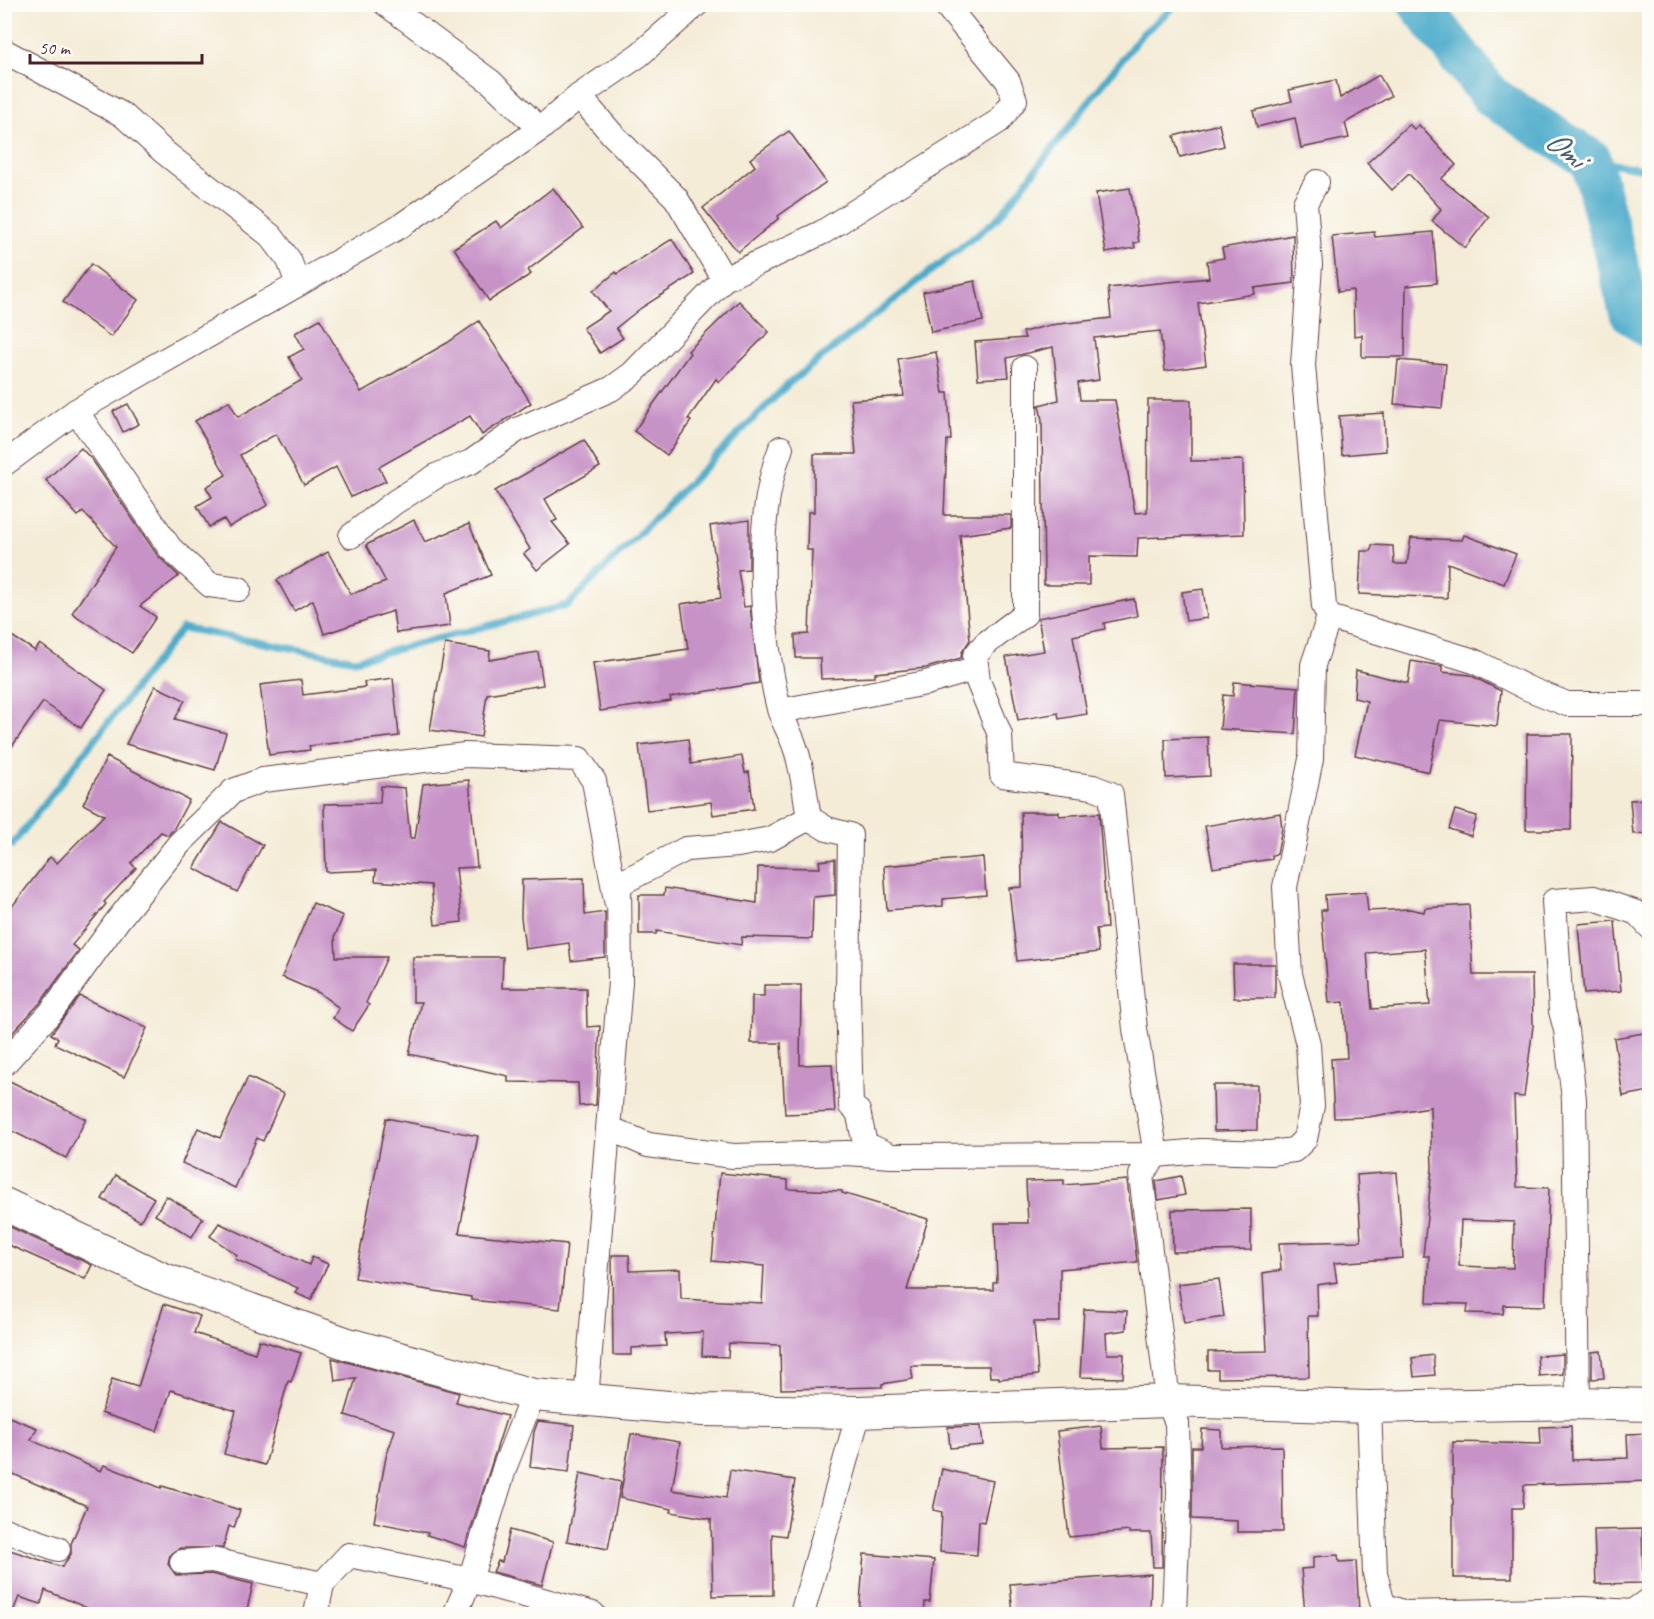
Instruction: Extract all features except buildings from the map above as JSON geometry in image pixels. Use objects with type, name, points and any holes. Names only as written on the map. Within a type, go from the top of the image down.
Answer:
[{"type":"street","points":[[386,4],[491,82],[540,129]]},
{"type":"street","points":[[351,536],[395,502],[438,475],[471,462],[517,430],[611,389],[632,374],[724,279],[823,232],[999,121],[1015,100],[1008,81],[945,4]]},
{"type":"street","points":[[4,464],[76,411],[402,225],[540,129],[579,96],[639,55],[695,5]]},
{"type":"street","points":[[4,51],[123,115],[164,152],[271,236],[290,260],[298,284]]},
{"type":"street","points":[[579,96],[612,134],[676,198],[724,279]]},
{"type":"street","points":[[609,1128],[648,1145],[733,1156],[847,1153],[892,1156],[1156,1155],[1201,1151],[1270,1153],[1294,1150],[1305,1138],[1312,1106],[1308,1044],[1290,974],[1285,887],[1311,759],[1313,665],[1329,617],[1324,606],[1303,364],[1310,265],[1305,203],[1317,182]]},
{"type":"street","points":[[1024,368],[1025,614],[985,644],[975,656],[974,669],[1000,735],[1002,775],[1093,787],[1111,794],[1135,1029],[1156,1155],[1141,1175],[1168,1401],[1178,1423],[1179,1493],[1174,1614]]},
{"type":"street","points":[[76,411],[170,548],[210,585],[239,589]]},
{"type":"street","points":[[781,448],[772,471],[763,540],[767,630],[780,711],[796,748],[809,818],[827,829],[850,835],[848,994],[850,1106],[847,1153]]},
{"type":"street","points":[[1329,617],[1474,662],[1527,688],[1567,704],[1650,704]]},
{"type":"street","points":[[780,711],[926,683],[974,669]]},
{"type":"street","points":[[4,1064],[52,1011],[118,920],[179,844],[233,791],[263,780],[465,755],[556,756],[579,759],[594,781],[621,926]]},
{"type":"street","points":[[586,1400],[620,982],[619,884],[686,849],[738,845],[770,839],[809,818]]},
{"type":"street","points":[[1578,1403],[1574,1099],[1566,1030],[1561,1011],[1554,901],[1594,898],[1637,913],[1650,927]]},
{"type":"street","points":[[850,1106],[858,1112],[865,1144],[892,1156]]},
{"type":"street","points":[[604,1162],[648,1145]]},
{"type":"street","points":[[4,1204],[161,1278],[348,1344],[532,1395],[702,1410],[859,1412],[1168,1401],[1369,1407],[1578,1403],[1650,1405]]},
{"type":"street","points":[[455,1614],[470,1580],[505,1466],[532,1395]]},
{"type":"street","points":[[1369,1407],[1375,1573],[1383,1605],[1405,1612],[1637,1608]]},
{"type":"street","points":[[801,1614],[859,1412]]},
{"type":"street","points":[[4,1530],[58,1549]]},
{"type":"street","points":[[316,1614],[322,1584],[349,1555],[470,1580],[593,1614]]},
{"type":"street","points":[[182,1562],[212,1560],[322,1584]]},
{"type":"waterway","points":[[12,845],[182,628],[355,660],[568,605],[788,384],[998,218],[1141,35],[1177,4]]},
{"type":"waterway","name":"Omi","points":[[1419,4],[1492,97],[1591,160],[1630,312],[1650,328]]},
{"type":"waterway","points":[[1591,160],[1650,170]]}]
